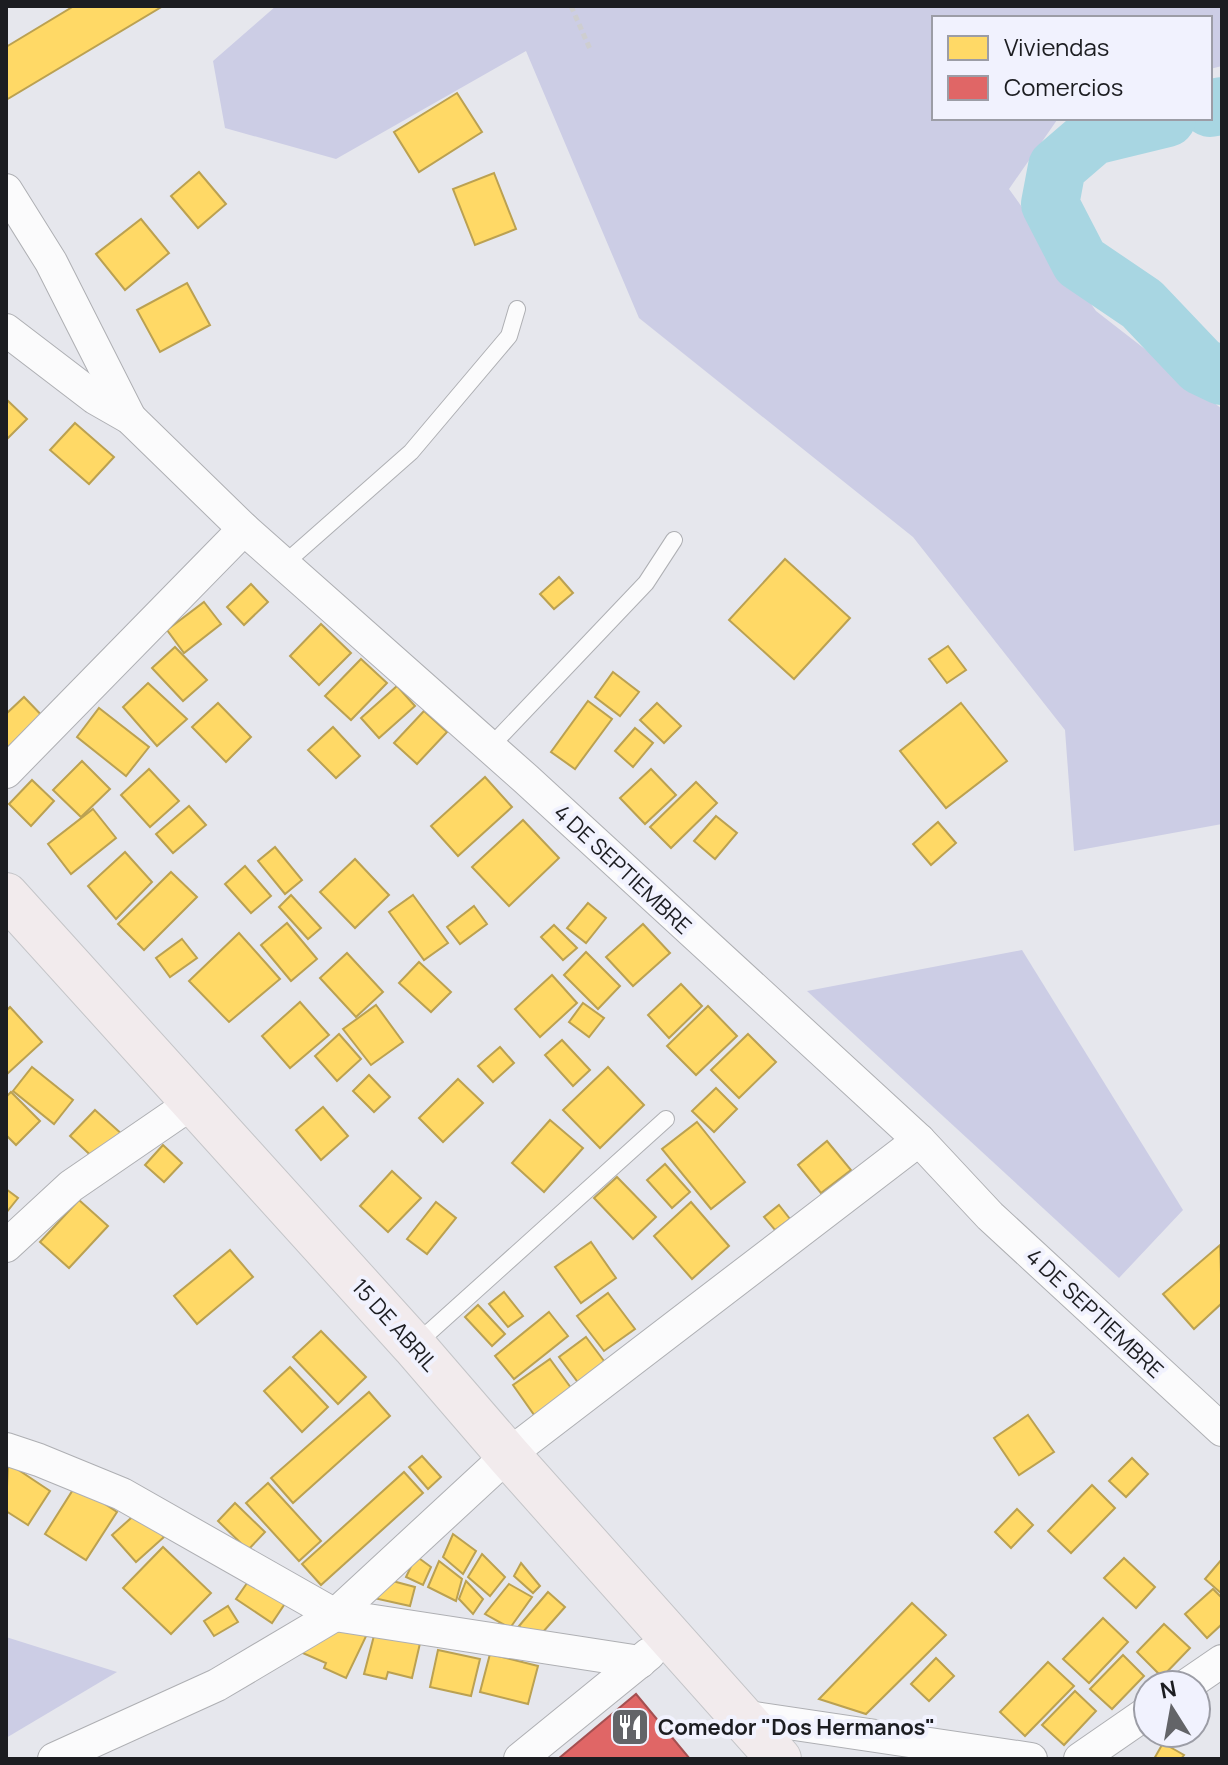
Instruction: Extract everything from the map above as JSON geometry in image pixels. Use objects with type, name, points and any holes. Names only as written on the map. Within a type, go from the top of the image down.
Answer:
[{"type":"main road","name":"15 DE ABRIL","points":[[6,895],[414,1346],[508,1455],[655,1649],[741,1716],[779,1759]]},
{"type":"street","points":[[6,190],[51,262],[130,418]]},
{"type":"street","name":"4 DE SEPTIEMBRE","points":[[6,330],[95,398],[130,418],[244,529],[490,747],[919,1140],[990,1216],[1222,1430]]},
{"type":"street","points":[[6,772],[244,529]]},
{"type":"street","points":[[6,1246],[71,1186],[192,1103]]},
{"type":"street","points":[[54,1759],[217,1685],[335,1615],[508,1455],[919,1140]]},
{"type":"street","points":[[6,1449],[122,1494],[335,1615],[655,1649]]},
{"type":"street","points":[[520,1759],[655,1649]]},
{"type":"street","points":[[741,1716],[1031,1759]]},
{"type":"street","points":[[1080,1759],[1132,1723]]},
{"type":"lane","points":[[284,564],[411,452],[509,336],[517,309]]},
{"type":"lane","points":[[490,747],[646,583],[674,540]]},
{"type":"lane","points":[[414,1346],[666,1119]]},
{"type":"path","points":[[571,6],[590,49]]},
{"type":"shaded area","points":[[276,6],[1222,6],[1222,66],[1212,68],[1212,16],[932,16],[932,120],[1057,120],[1009,189],[1096,311],[1222,409],[1222,824],[1074,851],[1065,730],[913,537],[639,318],[526,51],[336,159],[225,128],[213,61]]},
{"type":"shaded area","points":[[1022,950],[1183,1210],[1119,1278],[807,991]]},
{"type":"shaded area","points":[[6,1637],[117,1672],[6,1738]]},
{"type":"building: Viviendas","points":[[74,6],[163,6],[6,100],[6,47]]},
{"type":"building: Viviendas","points":[[457,93],[482,132],[419,172],[394,132]]},
{"type":"building: Viviendas","points":[[199,172],[226,204],[198,228],[171,196]]},
{"type":"building: Viviendas","points":[[494,173],[516,229],[475,245],[453,189]]},
{"type":"building: Viviendas","points":[[141,219],[169,253],[125,290],[96,254]]},
{"type":"building: Viviendas","points":[[187,283],[210,325],[160,352],[137,310]]},
{"type":"building: Viviendas","points":[[6,399],[27,419],[6,440]]},
{"type":"building: Viviendas","points":[[75,423],[114,457],[89,484],[50,450]]},
{"type":"building: Viviendas","points":[[785,559],[850,618],[794,679],[729,620]]},
{"type":"building: Viviendas","points":[[559,577],[573,593],[554,609],[540,594]]},
{"type":"building: Viviendas","points":[[251,584],[268,602],[244,625],[227,607]]},
{"type":"building: Viviendas","points":[[204,602],[221,624],[184,653],[167,630]]},
{"type":"building: Viviendas","points":[[321,624],[351,653],[319,685],[290,656]]},
{"type":"building: Viviendas","points":[[948,646],[966,670],[947,683],[929,659]]},
{"type":"building: Viviendas","points":[[175,647],[207,680],[183,701],[152,668]]},
{"type":"building: Viviendas","points":[[361,659],[387,683],[351,720],[325,696]]},
{"type":"building: Viviendas","points":[[613,672],[639,692],[620,716],[595,697]]},
{"type":"building: Viviendas","points":[[148,683],[187,719],[157,746],[123,707]]},
{"type":"building: Viviendas","points":[[397,686],[415,706],[379,738],[361,718]]},
{"type":"building: Viviendas","points":[[24,697],[50,724],[6,766],[6,714]]},
{"type":"building: Viviendas","points":[[588,701],[612,719],[575,769],[551,752]]},
{"type":"building: Viviendas","points":[[218,703],[251,737],[226,762],[192,727]]},
{"type":"building: Viviendas","points":[[657,703],[681,726],[664,743],[640,720]]},
{"type":"building: Viviendas","points":[[961,703],[1007,761],[946,808],[900,751]]},
{"type":"building: Viviendas","points":[[99,708],[149,747],[126,776],[77,737]]},
{"type":"building: Viviendas","points":[[424,711],[447,732],[417,764],[394,743]]},
{"type":"building: Viviendas","points":[[333,727],[360,756],[336,778],[308,750]]},
{"type":"building: Viviendas","points":[[635,728],[653,743],[633,767],[615,751]]},
{"type":"building: Viviendas","points":[[82,761],[110,789],[81,817],[53,790]]},
{"type":"building: Viviendas","points":[[149,769],[179,801],[150,827],[121,795]]},
{"type":"building: Viviendas","points":[[651,769],[676,795],[645,824],[620,798]]},
{"type":"building: Viviendas","points":[[485,777],[512,807],[458,856],[431,826]]},
{"type":"building: Viviendas","points":[[32,780],[54,801],[31,826],[9,804]]},
{"type":"building: Viviendas","points":[[696,782],[717,803],[671,848],[650,827]]},
{"type":"building: Viviendas","points":[[189,806],[206,825],[173,853],[156,834]]},
{"type":"building: Viviendas","points":[[93,809],[116,838],[71,874],[48,844]]},
{"type":"building: Viviendas","points":[[716,816],[737,833],[715,859],[694,841]]},
{"type":"building: Viviendas","points":[[523,820],[559,858],[509,906],[472,867]]},
{"type":"building: Viviendas","points":[[938,822],[956,843],[931,865],[913,844]]},
{"type":"building: Viviendas","points":[[275,847],[302,880],[285,894],[258,861]]},
{"type":"building: Viviendas","points":[[125,852],[152,882],[116,919],[88,886]]},
{"type":"building: Viviendas","points":[[355,859],[389,895],[355,928],[320,892]]},
{"type":"building: Viviendas","points":[[245,866],[271,896],[251,913],[225,884]]},
{"type":"building: Viviendas","points":[[171,872],[197,897],[144,950],[118,924]]},
{"type":"building: Viviendas","points":[[291,895],[321,928],[308,939],[279,907]]},
{"type":"building: Viviendas","points":[[413,895],[448,943],[424,960],[389,912]]},
{"type":"building: Viviendas","points":[[588,903],[606,918],[586,943],[567,928]]},
{"type":"building: Viviendas","points":[[474,906],[487,924],[460,944],[447,927]]},
{"type":"building: Viviendas","points":[[287,923],[317,959],[291,981],[261,945]]},
{"type":"building: Viviendas","points":[[643,924],[670,953],[633,986],[606,957]]},
{"type":"building: Viviendas","points":[[554,925],[577,948],[563,960],[541,937]]},
{"type":"building: Viviendas","points":[[239,933],[280,979],[229,1022],[189,981]]},
{"type":"building: Viviendas","points":[[182,939],[197,958],[170,977],[156,958]]},
{"type":"building: Viviendas","points":[[586,952],[620,986],[598,1009],[564,975]]},
{"type":"building: Viviendas","points":[[347,953],[383,992],[356,1017],[320,978]]},
{"type":"building: Viviendas","points":[[419,962],[451,992],[431,1012],[399,983]]},
{"type":"building: Viviendas","points":[[552,975],[577,1003],[540,1037],[515,1009]]},
{"type":"building: Viviendas","points":[[681,984],[702,1006],[669,1038],[648,1015]]},
{"type":"building: Viviendas","points":[[300,1002],[329,1035],[290,1068],[262,1036]]},
{"type":"building: Viviendas","points":[[583,1003],[604,1018],[589,1037],[569,1022]]},
{"type":"building: Viviendas","points":[[376,1005],[403,1042],[371,1065],[343,1029]]},
{"type":"building: Viviendas","points":[[708,1006],[737,1036],[696,1075],[667,1046]]},
{"type":"building: Viviendas","points":[[10,1007],[42,1042],[6,1075],[6,1011]]},
{"type":"building: Viviendas","points":[[339,1034],[361,1059],[337,1081],[315,1056]]},
{"type":"building: Viviendas","points":[[748,1034],[776,1062],[739,1098],[711,1070]]},
{"type":"building: Viviendas","points":[[562,1040],[590,1070],[573,1086],[545,1055]]},
{"type":"building: Viviendas","points":[[500,1047],[514,1063],[493,1082],[478,1066]]},
{"type":"building: Viviendas","points":[[32,1067],[73,1100],[54,1124],[13,1091]]},
{"type":"building: Viviendas","points":[[608,1067],[644,1105],[600,1148],[563,1110]]},
{"type":"building: Viviendas","points":[[369,1075],[390,1097],[374,1112],[353,1091]]},
{"type":"building: Viviendas","points":[[458,1079],[483,1103],[443,1142],[419,1118]]},
{"type":"building: Viviendas","points":[[716,1088],[737,1109],[714,1132],[692,1111]]},
{"type":"building: Viviendas","points":[[11,1092],[40,1121],[16,1145],[6,1135],[6,1097]]},
{"type":"building: Viviendas","points":[[323,1107],[348,1136],[321,1160],[296,1130]]},
{"type":"building: Viviendas","points":[[95,1110],[124,1136],[99,1163],[70,1136]]},
{"type":"building: Viviendas","points":[[550,1120],[583,1148],[544,1192],[512,1163]]},
{"type":"building: Viviendas","points":[[697,1122],[745,1182],[711,1209],[662,1149]]},
{"type":"building: Viviendas","points":[[827,1141],[851,1170],[821,1193],[798,1165]]},
{"type":"building: Viviendas","points":[[163,1145],[182,1163],[164,1182],[145,1165]]},
{"type":"building: Viviendas","points":[[665,1164],[690,1192],[672,1208],[647,1180]]},
{"type":"building: Viviendas","points":[[392,1171],[421,1198],[388,1232],[360,1206]]},
{"type":"building: Viviendas","points":[[617,1177],[656,1217],[633,1239],[594,1198]]},
{"type":"building: Viviendas","points":[[6,1189],[18,1198],[6,1213]]},
{"type":"building: Viviendas","points":[[79,1200],[108,1226],[69,1268],[40,1242]]},
{"type":"building: Viviendas","points":[[436,1202],[456,1218],[427,1254],[407,1239]]},
{"type":"building: Viviendas","points":[[691,1202],[729,1246],[692,1279],[654,1236]]},
{"type":"building: Viviendas","points":[[779,1205],[790,1219],[775,1230],[764,1217]]},
{"type":"building: Viviendas","points":[[591,1242],[616,1278],[581,1303],[555,1267]]},
{"type":"building: Viviendas","points":[[1220,1245],[1222,1303],[1194,1329],[1163,1294]]},
{"type":"building: Viviendas","points":[[230,1250],[253,1277],[197,1324],[174,1296]]},
{"type":"building: Viviendas","points":[[504,1292],[523,1316],[508,1327],[489,1304]]},
{"type":"building: Viviendas","points":[[608,1293],[635,1329],[604,1351],[577,1316]]},
{"type":"building: Viviendas","points":[[478,1305],[505,1334],[492,1346],[465,1317]]},
{"type":"building: Viviendas","points":[[549,1312],[568,1336],[514,1379],[495,1356]]},
{"type":"building: Viviendas","points":[[321,1331],[366,1377],[338,1404],[293,1357]]},
{"type":"building: Viviendas","points":[[586,1337],[607,1365],[580,1385],[559,1357]]},
{"type":"building: Viviendas","points":[[550,1359],[574,1392],[537,1419],[513,1385]]},
{"type":"building: Viviendas","points":[[290,1367],[328,1407],[302,1432],[264,1391]]},
{"type":"building: Viviendas","points":[[369,1392],[390,1416],[293,1503],[271,1478]]},
{"type":"building: Viviendas","points":[[1028,1415],[1054,1452],[1019,1475],[994,1438]]},
{"type":"building: Viviendas","points":[[422,1456],[441,1477],[428,1489],[409,1467]]},
{"type":"building: Viviendas","points":[[1132,1458],[1148,1474],[1126,1497],[1109,1481]]},
{"type":"building: Viviendas","points":[[8,1463],[50,1491],[28,1525],[6,1511]]},
{"type":"building: Viviendas","points":[[404,1472],[423,1493],[321,1585],[302,1564]]},
{"type":"building: Viviendas","points":[[268,1483],[321,1541],[299,1561],[246,1503]]},
{"type":"building: Viviendas","points":[[76,1485],[117,1512],[86,1560],[45,1534]]},
{"type":"building: Viviendas","points":[[1092,1485],[1115,1508],[1071,1553],[1048,1531]]},
{"type":"building: Viviendas","points":[[235,1503],[265,1532],[248,1550],[218,1521]]},
{"type":"building: Viviendas","points":[[1017,1509],[1033,1525],[1011,1548],[995,1532]]},
{"type":"building: Viviendas","points":[[139,1511],[164,1537],[136,1562],[112,1535]]},
{"type":"building: Viviendas","points":[[453,1534],[476,1551],[463,1574],[443,1557]]},
{"type":"building: Viviendas","points":[[163,1547],[211,1593],[171,1634],[123,1588]]},
{"type":"building: Viviendas","points":[[482,1554],[505,1577],[490,1596],[468,1577]]},
{"type":"building: Viviendas","points":[[416,1556],[431,1567],[423,1585],[406,1577]]},
{"type":"building: Viviendas","points":[[1124,1558],[1155,1587],[1136,1608],[1104,1578]]},
{"type":"building: Viviendas","points":[[1222,1559],[1222,1594],[1205,1579]]},
{"type":"building: Viviendas","points":[[439,1561],[462,1579],[456,1601],[428,1587]]},
{"type":"building: Viviendas","points":[[521,1563],[540,1586],[533,1593],[514,1576]]},
{"type":"building: Viviendas","points":[[254,1573],[290,1596],[272,1623],[236,1599]]},
{"type":"building: Viviendas","points":[[385,1579],[415,1587],[410,1606],[369,1597]]},
{"type":"building: Viviendas","points":[[466,1581],[483,1599],[473,1614],[459,1599]]},
{"type":"building: Viviendas","points":[[509,1584],[532,1597],[510,1628],[485,1614]]},
{"type":"building: Viviendas","points":[[1213,1589],[1222,1598],[1222,1624],[1207,1638],[1185,1614]]},
{"type":"building: Viviendas","points":[[548,1592],[565,1607],[535,1641],[519,1626]]},
{"type":"building: Viviendas","points":[[912,1603],[946,1635],[866,1714],[819,1699]]},
{"type":"building: Viviendas","points":[[228,1606],[238,1622],[214,1636],[204,1621]]},
{"type":"building: Viviendas","points":[[1103,1618],[1128,1642],[1089,1683],[1063,1659]]},
{"type":"building: Viviendas","points":[[338,1619],[370,1628],[346,1678],[324,1668],[326,1663],[298,1651]]},
{"type":"building: Viviendas","points":[[1164,1624],[1190,1648],[1170,1669],[1154,1669],[1137,1652]]},
{"type":"building: Viviendas","points":[[376,1628],[421,1639],[412,1678],[388,1672],[386,1679],[364,1674]]},
{"type":"building: Viviendas","points":[[438,1650],[480,1659],[471,1696],[430,1687]]},
{"type":"building: Viviendas","points":[[490,1654],[538,1666],[528,1704],[480,1692]]},
{"type":"building: Viviendas","points":[[1123,1655],[1137,1669],[1132,1669],[1132,1688],[1112,1709],[1090,1689]]},
{"type":"building: Viviendas","points":[[936,1658],[954,1676],[929,1701],[911,1684]]},
{"type":"building: Viviendas","points":[[1048,1662],[1074,1686],[1025,1736],[1000,1712]]},
{"type":"building: Viviendas","points":[[1075,1691],[1096,1711],[1064,1745],[1042,1725]]},
{"type":"building: Viviendas","points":[[1160,1749],[1174,1749],[1184,1755],[1181,1759],[1154,1759]]},
{"type":"building: Comercios","name":"Comedor \"Dos Hermanos\"","points":[[636,1694],[690,1759],[558,1759]]},
{"type":"waterway","points":[[1212,108],[1222,106]]},
{"type":"waterway","points":[[1159,120],[1093,136],[1057,167],[1050,204],[1080,262],[1142,304],[1201,366],[1222,376]]},
{"type":"place","name":"Comedor \"Dos Hermanos\"","points":[[630,1727]]}]
